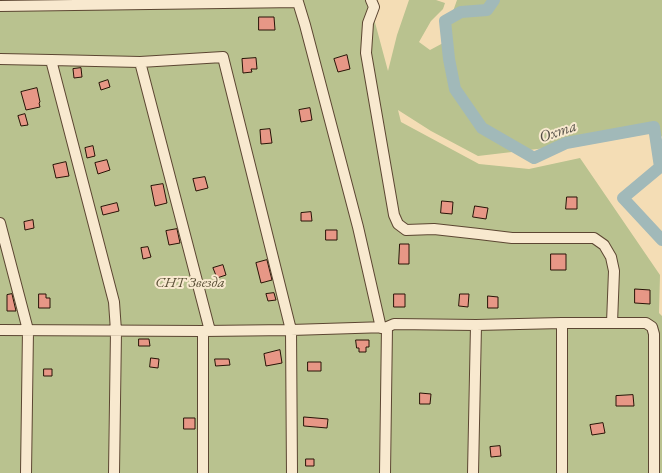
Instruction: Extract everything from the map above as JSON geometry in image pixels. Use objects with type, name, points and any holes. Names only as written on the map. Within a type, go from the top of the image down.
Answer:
[{"type":"street","points":[[371,0],[374,7],[368,22],[366,53],[394,215],[398,224],[406,230],[434,229],[512,238],[594,238],[604,245],[611,257],[614,271],[612,323]]},
{"type":"street","points":[[0,6],[298,1],[384,328],[385,473]]},
{"type":"street","points":[[0,59],[140,62],[223,57],[291,330],[292,473]]},
{"type":"street","points":[[51,60],[114,302],[116,331],[114,473]]},
{"type":"street","points":[[140,62],[207,331],[203,473]]},
{"type":"street","points":[[0,223],[28,330],[26,473]]},
{"type":"street","points":[[562,323],[562,473]]},
{"type":"street","points":[[0,330],[207,331],[384,328],[394,324],[646,324],[652,327],[654,334],[654,473]]},
{"type":"street","points":[[473,473],[476,325]]},
{"type":"green space","name":"СНТ Звезда","points":[[0,0],[369,0],[388,71],[397,35],[409,0],[436,0],[445,3],[443,9],[431,21],[419,42],[430,50],[445,42],[442,25],[451,17],[457,0],[662,0],[662,137],[654,127],[632,126],[580,144],[478,156],[431,131],[398,110],[401,122],[479,164],[529,169],[580,158],[660,275],[659,313],[662,316],[662,473],[0,473]]},
{"type":"building","points":[[259,17],[274,17],[275,30],[259,30]]},
{"type":"building","points":[[347,55],[350,69],[338,72],[334,59]]},
{"type":"building","points":[[256,58],[257,69],[251,69],[252,72],[243,73],[242,59]]},
{"type":"building","points":[[81,68],[82,77],[74,78],[73,69]]},
{"type":"building","points":[[108,80],[110,87],[101,90],[99,83]]},
{"type":"building","points":[[37,88],[40,107],[26,110],[21,92]]},
{"type":"building","points":[[310,108],[312,120],[301,122],[299,110]]},
{"type":"building","points":[[25,114],[28,125],[21,126],[18,116]]},
{"type":"building","points":[[270,129],[272,143],[261,144],[260,130]]},
{"type":"building","points":[[93,146],[95,156],[87,158],[85,148]]},
{"type":"building","points":[[107,160],[110,170],[98,174],[95,163]]},
{"type":"building","points":[[66,162],[69,176],[56,178],[53,165]]},
{"type":"building","points":[[205,177],[208,188],[196,191],[193,179]]},
{"type":"building","points":[[163,184],[167,203],[155,206],[151,186]]},
{"type":"building","points":[[567,197],[577,197],[577,209],[566,209]]},
{"type":"building","points":[[442,201],[453,202],[452,214],[441,213]]},
{"type":"building","points":[[117,203],[119,211],[103,215],[101,207]]},
{"type":"building","points":[[475,206],[488,208],[486,219],[473,217]]},
{"type":"building","points":[[311,212],[312,221],[301,221],[301,213]]},
{"type":"building","points":[[33,220],[34,228],[25,230],[24,222]]},
{"type":"building","points":[[177,229],[180,243],[169,245],[166,231]]},
{"type":"building","points":[[326,230],[337,230],[337,240],[326,240]]},
{"type":"building","points":[[400,244],[409,244],[409,264],[399,264]]},
{"type":"building","points":[[148,247],[151,257],[143,259],[141,248]]},
{"type":"building","points":[[551,254],[566,254],[566,270],[551,270]]},
{"type":"building","points":[[267,260],[272,280],[261,283],[256,263]]},
{"type":"building","points":[[223,265],[226,275],[217,278],[213,268]]},
{"type":"building","points":[[635,289],[650,290],[650,304],[635,303]]},
{"type":"building","points":[[274,293],[276,300],[268,301],[266,294]]},
{"type":"building","points":[[12,294],[16,311],[7,311],[7,295]]},
{"type":"building","points":[[39,294],[46,294],[46,298],[50,298],[50,308],[39,308]]},
{"type":"building","points":[[394,294],[405,294],[405,307],[394,307]]},
{"type":"building","points":[[460,294],[469,294],[468,307],[459,306]]},
{"type":"building","points":[[488,296],[498,297],[498,308],[488,308]]},
{"type":"building","points":[[139,339],[149,339],[150,346],[139,346]]},
{"type":"building","points":[[356,340],[369,340],[369,347],[366,347],[366,352],[359,352]]},
{"type":"building","points":[[280,350],[282,363],[266,366],[264,354]]},
{"type":"building","points":[[151,358],[159,359],[158,368],[150,367]]},
{"type":"building","points":[[215,359],[229,359],[230,365],[216,366]]},
{"type":"building","points":[[308,362],[321,362],[321,371],[308,371]]},
{"type":"building","points":[[44,369],[52,369],[52,376],[44,376]]},
{"type":"building","points":[[420,393],[431,394],[430,404],[420,404]]},
{"type":"building","points":[[633,395],[634,406],[616,406],[616,396]]},
{"type":"building","points":[[304,417],[328,419],[327,428],[304,426]]},
{"type":"building","points":[[184,418],[195,418],[195,429],[184,429]]},
{"type":"building","points":[[603,423],[605,433],[592,435],[590,425]]},
{"type":"building","points":[[500,446],[501,456],[491,457],[490,447]]},
{"type":"building","points":[[306,459],[314,459],[314,466],[306,466]]},
{"type":"waterway","name":"Охта","points":[[494,0],[487,10],[461,12],[445,21],[449,59],[455,89],[482,128],[534,158],[566,143],[654,127],[660,167],[623,198],[662,240]]}]
